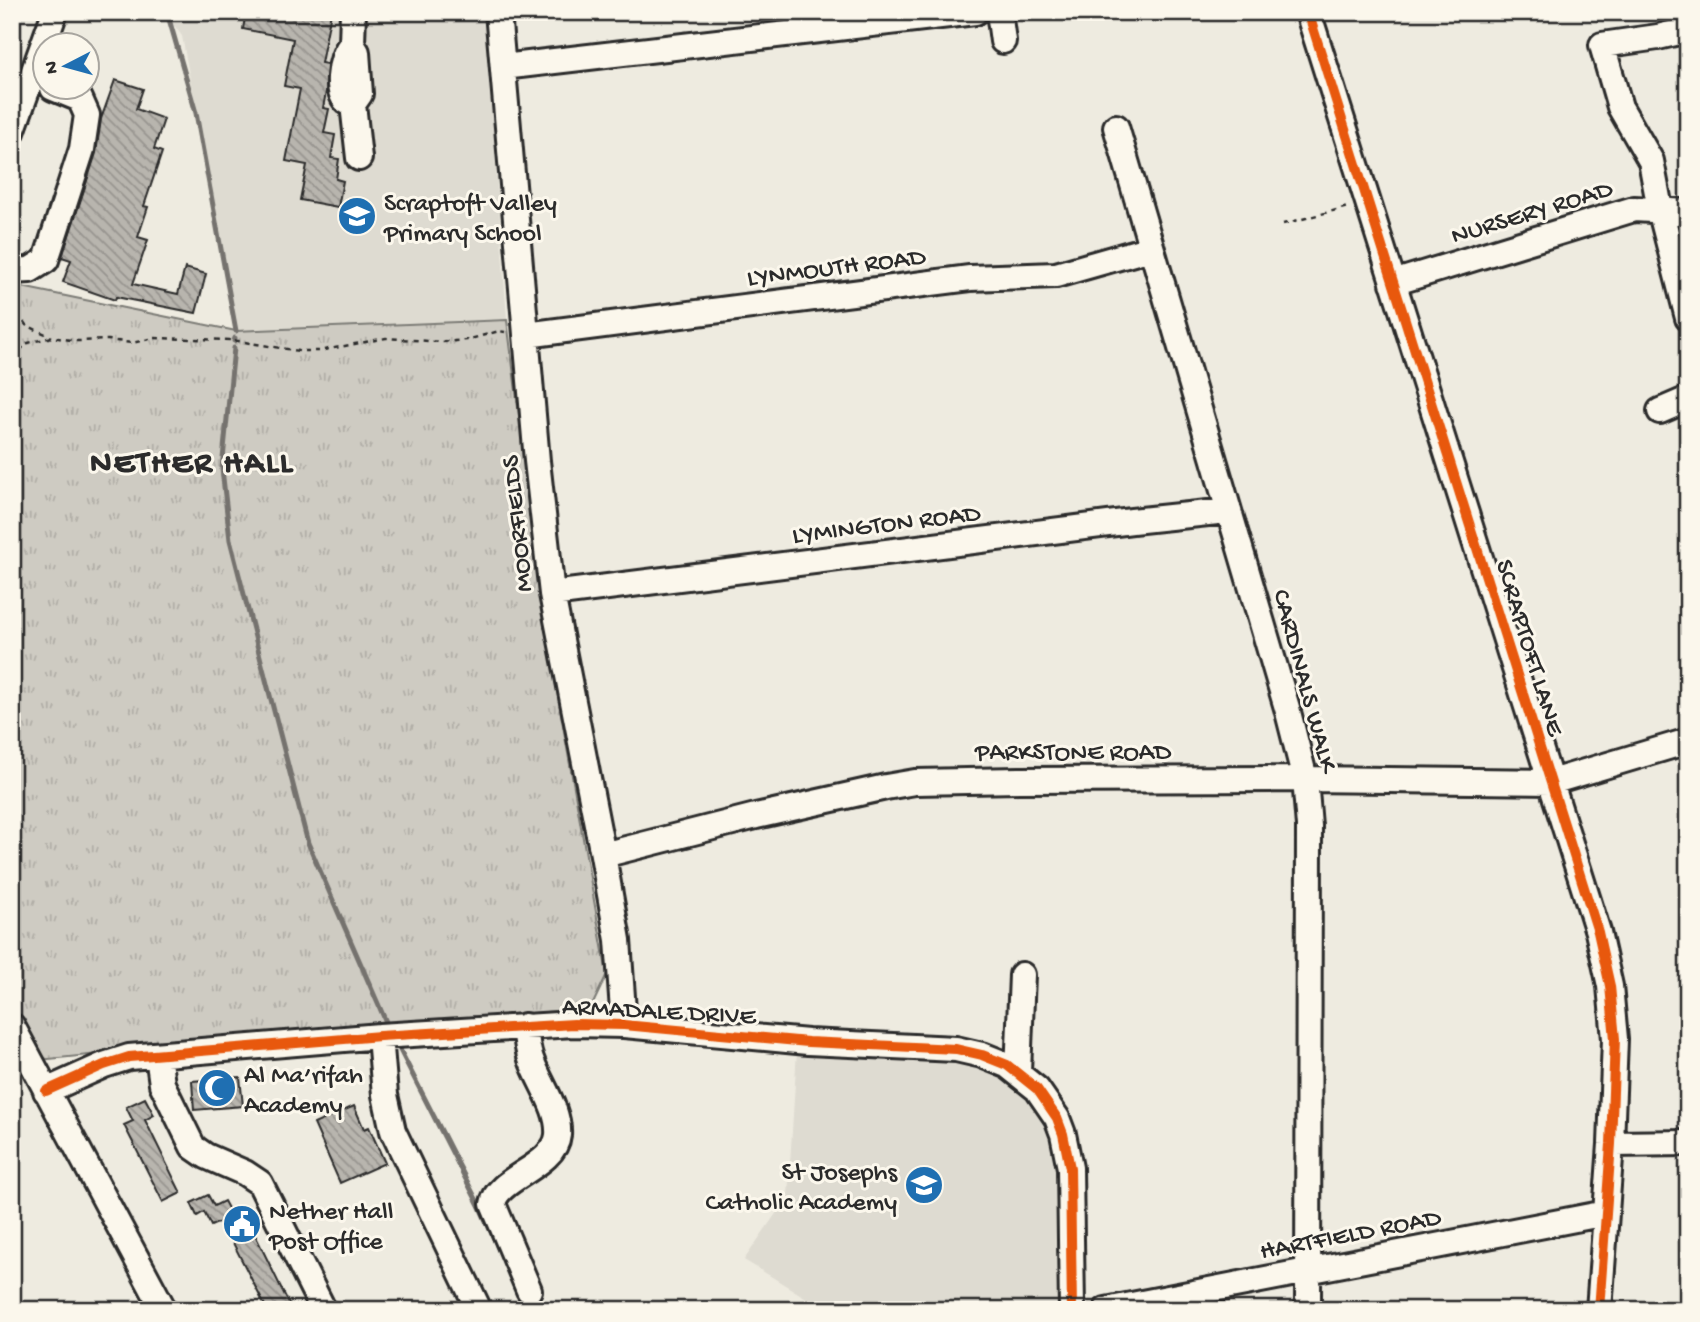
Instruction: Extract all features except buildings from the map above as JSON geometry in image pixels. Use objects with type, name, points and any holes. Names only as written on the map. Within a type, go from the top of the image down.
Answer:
[{"type":"street","points":[[52,32],[55,12]]},
{"type":"street","points":[[353,12],[352,44],[357,52],[360,94],[353,104],[359,158]]},
{"type":"street","name":"MOORFIELDS","points":[[498,12],[552,594],[618,940],[624,1025]]},
{"type":"street","points":[[503,67],[888,17],[975,12]]},
{"type":"street","points":[[999,12],[1003,41]]},
{"type":"street","name":"SCRAPTOFT LANE","points":[[1308,12],[1598,932],[1610,985],[1615,1039],[1611,1144],[1599,1310]]},
{"type":"street","points":[[1688,30],[1602,46],[1620,107],[1651,161],[1660,209],[1688,318]]},
{"type":"street","points":[[12,132],[32,101]]},
{"type":"street","points":[[12,271],[30,270],[46,260],[82,149],[88,115],[81,102]]},
{"type":"street","name":"CARDINALS WALK","points":[[1116,127],[1306,779],[1309,826],[1308,1310]]},
{"type":"street","name":"NURSERY ROAD","points":[[1393,283],[1634,209],[1688,212]]},
{"type":"street","name":"LYNMOUTH ROAD","points":[[526,335],[970,278],[1056,275],[1151,248]]},
{"type":"street","points":[[1660,411],[1688,399]]},
{"type":"street","name":"LYMINGTON ROAD","points":[[552,594],[1227,511]]},
{"type":"street","name":"PARKSTONE ROAD","points":[[603,855],[743,819],[915,782],[1306,779],[1550,782],[1688,741]]},
{"type":"street","points":[[1018,1072],[1022,975]]},
{"type":"street","name":"ARMADALE DRIVE","points":[[46,1091],[129,1057],[525,1026],[624,1025],[808,1042],[956,1049],[995,1059],[1018,1072],[1037,1089],[1057,1118],[1068,1151],[1072,1310]]},
{"type":"street","points":[[12,1026],[163,1309]]},
{"type":"street","points":[[525,1026],[531,1059],[557,1122],[557,1139],[551,1152],[497,1193],[493,1204],[529,1290]]},
{"type":"street","points":[[380,1036],[385,1095],[393,1131],[479,1310]]},
{"type":"street","points":[[158,1055],[162,1084],[189,1141],[199,1152],[245,1173],[260,1183],[323,1309]]},
{"type":"street","points":[[1611,1144],[1688,1143]]},
{"type":"street","name":"HARTFIELD ROAD","points":[[1106,1310],[1606,1213]]},
{"type":"path","points":[[1283,224],[1368,201]]},
{"type":"path","points":[[12,306],[26,326],[52,337],[77,341],[108,340],[132,343],[154,338],[232,340],[270,344],[299,351],[319,351],[386,338],[442,342],[467,340],[499,331],[526,335]]},
{"type":"path","points":[[12,357],[28,343],[52,337]]},
{"type":"shaded area","name":"Scraptoft Valley Primary School","points":[[164,12],[485,12],[507,320],[236,331],[182,36]]},
{"type":"shaded area","name":"St Josephs Catholic Academy","points":[[797,1050],[966,1062],[996,1072],[1023,1090],[1043,1114],[1059,1158],[1063,1310],[826,1310],[744,1260],[788,1196]]},
{"type":"green space","points":[[12,285],[236,331],[507,320],[546,629],[607,974],[591,1008],[39,1060],[12,1007]]},
{"type":"waterway","points":[[167,12],[196,113],[236,331]]},
{"type":"waterway","points":[[234,348],[222,469],[230,540],[308,843],[386,1022]]},
{"type":"waterway","points":[[399,1048],[499,1250]]},
{"type":"waterway","points":[[517,1291],[526,1310]]},
{"type":"cycle path","points":[[1308,12],[1598,932],[1610,986],[1615,1039],[1611,1144],[1599,1310]]},
{"type":"cycle path","points":[[46,1091],[129,1057],[380,1036],[574,1024],[624,1025],[808,1042],[956,1049],[1007,1065],[1037,1089],[1057,1118],[1070,1168],[1072,1310]]},
{"type":"place","name":"Scraptoft Valley Primary School","points":[[357,216]]},
{"type":"place","name":"Al Ma’rifah Academy","points":[[217,1088]]},
{"type":"place","name":"St Josephs Catholic Academy","points":[[924,1185]]},
{"type":"place","name":"Nether Hall Post Office","points":[[242,1224]]},
{"type":"district","name":"NETHER HALL","points":[[192,459]]}]
